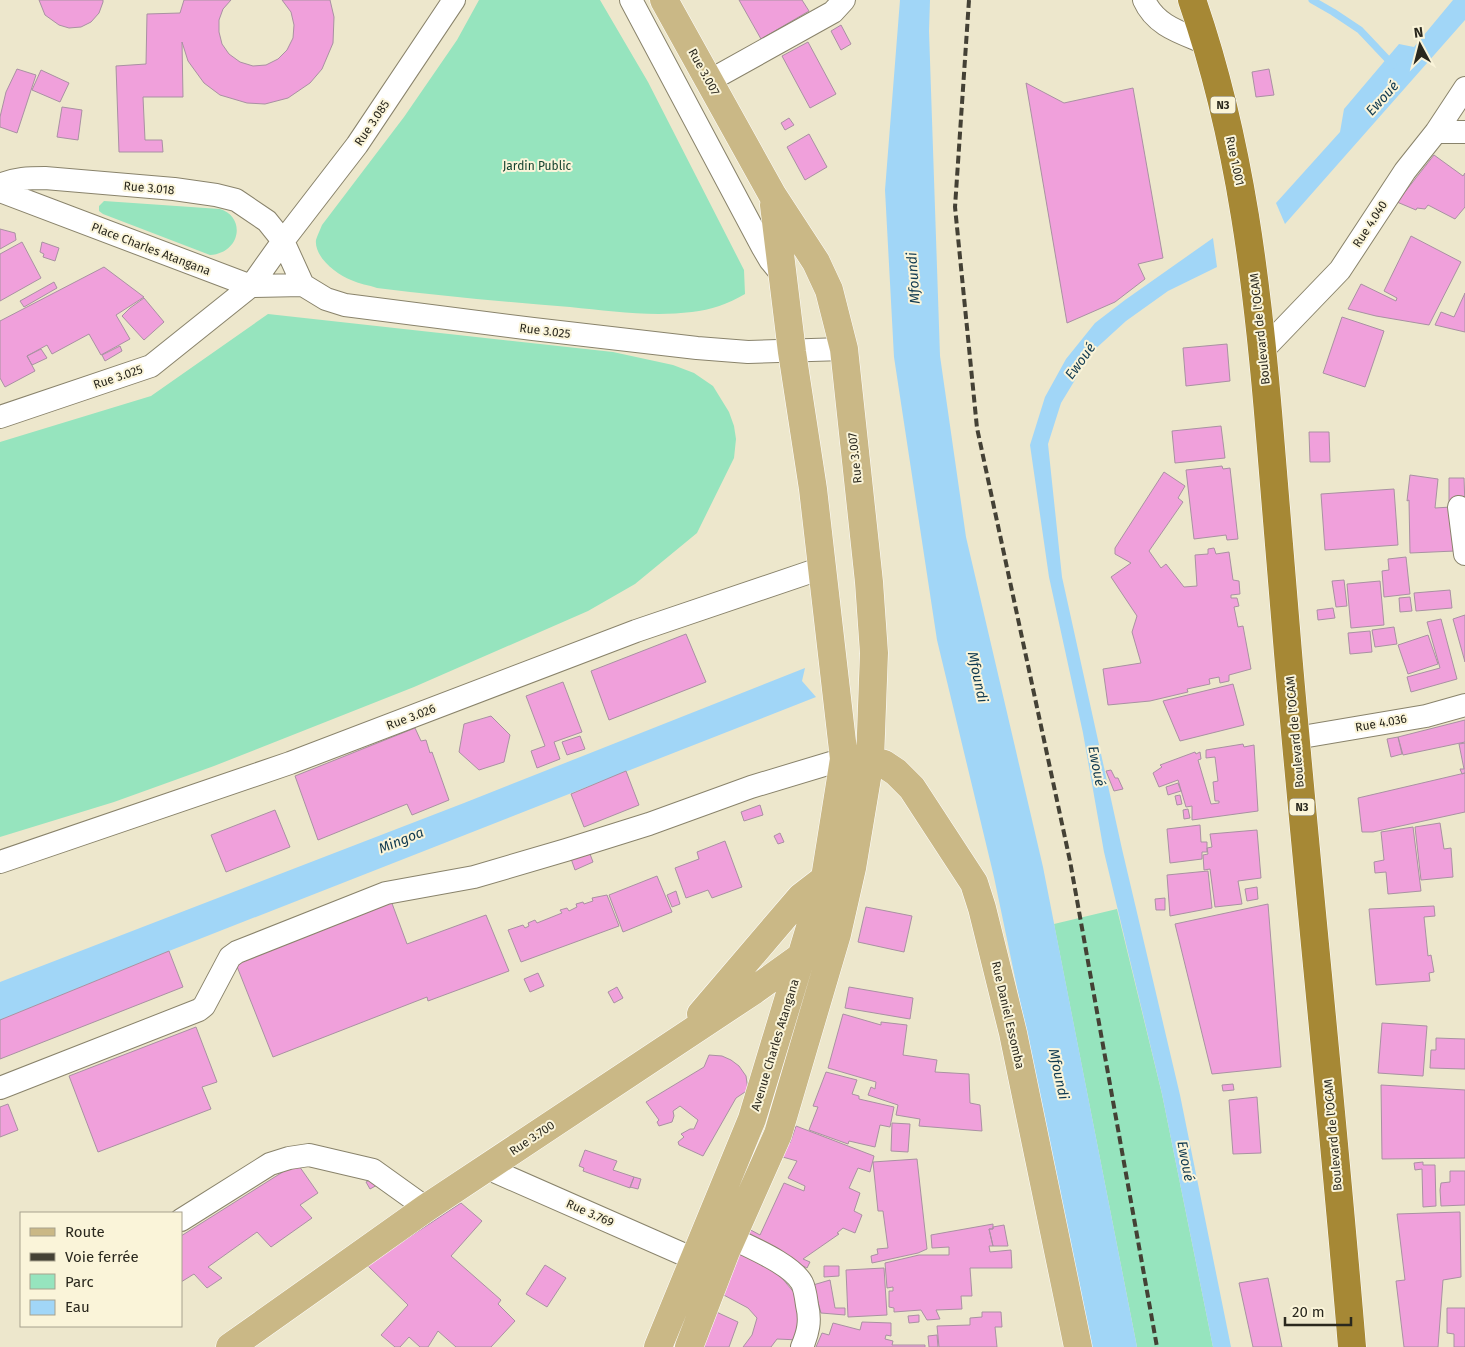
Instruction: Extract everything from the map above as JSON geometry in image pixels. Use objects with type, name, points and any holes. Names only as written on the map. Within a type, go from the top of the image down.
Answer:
[{"type":"highway","name":"Rue 1.001","points":[[1192,0],[1208,44],[1235,158],[1253,266]]},
{"type":"highway","name":"Boulevard de l'OCAM","points":[[1253,266],[1263,350],[1296,738],[1352,1347]]},
{"type":"main road","name":"Rue 3.007","points":[[664,0],[773,196],[816,262],[829,290],[842,336],[869,582],[874,653],[855,754]]},
{"type":"main road","name":"Rue 3.007","points":[[773,196],[792,352],[813,489],[842,730]]},
{"type":"main road","name":"Avenue Charles Atangana","points":[[689,1347],[730,1242],[778,1134],[837,934],[852,868],[855,754],[842,730]]},
{"type":"main road","name":"Avenue Charles Atangana","points":[[658,1347],[752,1119],[825,878],[855,754]]},
{"type":"main road","name":"Rue Daniel Essomba","points":[[855,754],[884,764],[896,772],[912,788],[974,883],[1013,1033],[1078,1347]]},
{"type":"main road","points":[[683,1037],[796,903],[825,878],[852,868]]},
{"type":"main road","name":"Rue 3.700","points":[[232,1347],[426,1208],[753,991],[803,954],[837,934]]},
{"type":"street","name":"Rue 3.085","points":[[283,241],[357,145],[454,0]]},
{"type":"street","points":[[631,0],[763,248],[784,277]]},
{"type":"street","points":[[709,82],[833,12],[844,0]]},
{"type":"street","points":[[1144,0],[1149,11],[1163,24],[1208,44]]},
{"type":"street","name":"Rue 4.040","points":[[1263,350],[1340,270],[1405,172],[1436,132],[1465,88]]},
{"type":"street","points":[[1436,132],[1465,132]]},
{"type":"street","name":"Rue 3.018","points":[[0,185],[25,178],[45,178],[216,195],[236,200],[251,209],[267,221],[283,241]]},
{"type":"street","name":"Place Charles Atangana","points":[[0,191],[251,286]]},
{"type":"street","points":[[251,286],[303,285],[283,241]]},
{"type":"street","points":[[251,286],[283,241]]},
{"type":"street","name":"Rue 3.025","points":[[303,285],[326,299],[345,305],[533,329],[748,352],[844,349]]},
{"type":"street","name":"Rue 3.025","points":[[0,416],[151,366],[251,286]]},
{"type":"street","points":[[1459,507],[1465,554]]},
{"type":"street","name":"Rue 3.026","points":[[0,862],[290,763],[636,631],[822,568]]},
{"type":"street","name":"Rue 4.036","points":[[1296,738],[1426,716],[1465,705]]},
{"type":"street","points":[[0,1088],[199,1010],[204,1006],[230,957],[237,952],[386,893],[474,877],[566,850],[855,754]]},
{"type":"street","points":[[182,1219],[270,1164],[288,1158],[309,1155],[373,1170],[426,1208]]},
{"type":"street","name":"Rue 3.769","points":[[487,1168],[694,1258]]},
{"type":"street","points":[[730,1242],[736,1240],[774,1259],[796,1275],[802,1283],[809,1313],[808,1334],[802,1347]]},
{"type":"green space","name":"Jardin Public","points":[[479,0],[600,0],[648,82],[744,270],[745,294],[732,301],[706,310],[661,314],[631,313],[377,288],[345,278],[333,270],[323,259],[316,246],[316,240],[322,225],[404,117],[457,40]]},
{"type":"green space","points":[[104,201],[220,209],[234,219],[236,234],[234,242],[220,253],[210,255],[103,214],[99,211],[99,206]]},
{"type":"green space","points":[[268,314],[613,352],[673,365],[694,373],[713,386],[729,412],[734,426],[736,439],[734,458],[697,533],[635,584],[588,611],[414,687],[214,766],[114,802],[0,837],[0,442],[151,396]]},
{"type":"green space","points":[[1117,909],[1162,1094],[1213,1347],[1137,1347],[1054,924]]},
{"type":"water","name":"Mfoundi","points":[[900,0],[930,0],[929,31],[940,356],[966,537],[1043,867],[1137,1347],[1092,1347],[994,877],[937,640],[894,357],[885,190]]},
{"type":"water","name":"Ewoué","points":[[1453,0],[1465,0],[1465,20],[1285,224],[1276,203],[1340,132],[1344,109],[1399,44],[1414,47]]},
{"type":"water","name":"Ewoué","points":[[1213,238],[1217,267],[1168,291],[1126,321],[1092,352],[1061,403],[1048,444],[1062,577],[1122,849],[1180,1095],[1231,1347],[1213,1347],[1162,1094],[1104,852],[1083,733],[1049,577],[1030,445],[1045,397],[1066,359],[1095,323]]},
{"type":"water","name":"Mingoa","points":[[805,668],[802,681],[816,697],[169,951],[0,1020],[0,982],[464,803]]},
{"type":"building","points":[[39,0],[103,0],[103,2],[99,13],[91,22],[81,27],[69,28],[59,25],[45,15]]},
{"type":"building","points":[[184,0],[231,0],[223,9],[219,20],[222,44],[229,54],[240,62],[253,66],[266,65],[278,59],[287,50],[293,38],[294,25],[291,12],[282,0],[330,0],[334,17],[333,43],[322,69],[310,83],[288,98],[265,104],[247,103],[220,95],[204,83],[188,61],[182,42],[183,97],[143,97],[145,140],[162,140],[163,152],[119,152],[116,66],[146,64],[147,14],[180,13]]},
{"type":"building","points":[[739,0],[802,0],[809,11],[761,39]]},
{"type":"building","points":[[841,25],[851,44],[841,50],[831,31]]},
{"type":"building","points":[[808,42],[836,94],[810,108],[782,56]]},
{"type":"building","points":[[17,69],[36,75],[17,133],[0,127],[0,117],[6,92]]},
{"type":"building","points":[[1269,69],[1274,95],[1256,97],[1252,72]]},
{"type":"building","points":[[41,70],[69,83],[60,102],[32,90]]},
{"type":"building","points":[[1026,83],[1064,103],[1133,88],[1163,258],[1138,264],[1145,279],[1115,302],[1067,323]]},
{"type":"building","points":[[62,107],[82,110],[78,140],[57,137]]},
{"type":"building","points":[[789,118],[794,125],[785,130],[781,123]]},
{"type":"building","points":[[809,134],[827,167],[805,180],[787,147]]},
{"type":"building","points":[[1434,155],[1463,176],[1465,173],[1465,207],[1455,219],[1428,205],[1425,209],[1417,208],[1416,210],[1397,202]]},
{"type":"building","points":[[0,229],[15,233],[16,240],[0,249]]},
{"type":"building","points":[[1411,236],[1461,262],[1429,325],[1348,309],[1361,284],[1396,301],[1397,298],[1384,291]]},
{"type":"building","points":[[22,242],[41,278],[0,301],[0,254]]},
{"type":"building","points":[[42,242],[59,248],[55,261],[43,257],[44,254],[40,252]]},
{"type":"building","points":[[104,267],[144,297],[116,315],[130,339],[101,355],[89,334],[52,354],[47,345],[27,356],[35,371],[5,387],[0,378],[0,321]]},
{"type":"building","points":[[54,282],[57,288],[24,307],[20,301]]},
{"type":"building","points":[[1465,293],[1465,332],[1435,325],[1441,312],[1454,317]]},
{"type":"building","points":[[144,298],[164,322],[144,340],[122,316]]},
{"type":"building","points":[[1342,317],[1384,331],[1365,387],[1323,373]]},
{"type":"building","points":[[1227,344],[1230,381],[1186,386],[1183,348]]},
{"type":"building","points":[[120,346],[122,351],[105,361],[102,355]]},
{"type":"building","points":[[41,349],[47,358],[32,365],[27,356]]},
{"type":"building","points":[[1221,426],[1225,458],[1175,463],[1172,431]]},
{"type":"building","points":[[1309,432],[1329,432],[1330,462],[1310,462]]},
{"type":"building","points":[[1222,466],[1223,469],[1230,468],[1238,539],[1227,540],[1226,535],[1194,539],[1186,470]]},
{"type":"building","points":[[1164,472],[1185,486],[1178,498],[1183,502],[1149,551],[1161,568],[1166,564],[1184,587],[1197,586],[1195,555],[1208,554],[1208,549],[1214,548],[1216,554],[1229,552],[1233,580],[1239,581],[1240,594],[1231,595],[1231,598],[1237,598],[1239,606],[1234,607],[1238,627],[1243,626],[1251,669],[1229,675],[1229,681],[1220,683],[1219,677],[1209,679],[1210,684],[1187,689],[1188,692],[1150,701],[1108,705],[1103,669],[1141,663],[1132,632],[1137,616],[1111,577],[1131,563],[1115,554],[1115,548]]},
{"type":"building","points":[[1410,475],[1438,479],[1435,508],[1451,507],[1455,551],[1410,553],[1409,500],[1407,501]]},
{"type":"building","points":[[1449,478],[1464,478],[1465,506],[1449,506]]},
{"type":"building","points":[[1394,489],[1398,545],[1325,550],[1321,494]]},
{"type":"building","points":[[1406,557],[1410,594],[1384,597],[1382,571],[1389,570],[1388,559]]},
{"type":"building","points":[[1344,580],[1347,606],[1336,607],[1332,581]]},
{"type":"building","points":[[1380,581],[1384,625],[1351,628],[1347,584]]},
{"type":"building","points":[[1450,590],[1452,608],[1416,611],[1414,593]]},
{"type":"building","points":[[1410,597],[1412,611],[1400,612],[1399,598]]},
{"type":"building","points":[[1333,608],[1335,618],[1318,620],[1317,610]]},
{"type":"building","points":[[1465,615],[1465,662],[1453,619]]},
{"type":"building","points":[[1441,619],[1457,679],[1411,692],[1407,677],[1440,668],[1427,622]]},
{"type":"building","points":[[1394,627],[1397,644],[1375,647],[1372,630]]},
{"type":"building","points":[[1370,631],[1372,652],[1350,654],[1348,633]]},
{"type":"building","points":[[686,634],[706,682],[609,720],[591,671]]},
{"type":"building","points":[[1428,635],[1438,664],[1408,674],[1398,645]]},
{"type":"building","points":[[563,682],[582,732],[554,742],[560,759],[537,768],[531,751],[545,746],[526,696]]},
{"type":"building","points":[[1233,684],[1244,725],[1180,741],[1163,701]]},
{"type":"building","points":[[491,716],[510,735],[504,762],[479,770],[459,752],[464,724]]},
{"type":"building","points":[[1465,720],[1465,742],[1403,755],[1398,737]]},
{"type":"building","points":[[415,728],[421,741],[426,740],[430,753],[432,752],[449,800],[412,815],[407,804],[318,840],[295,776]]},
{"type":"building","points":[[580,736],[585,749],[567,755],[562,742]]},
{"type":"building","points":[[1398,737],[1402,754],[1391,757],[1387,739]]},
{"type":"building","points":[[1465,743],[1465,773],[1462,774],[1460,769],[1464,769],[1459,744]]},
{"type":"building","points":[[1243,744],[1244,747],[1254,745],[1258,811],[1192,820],[1192,806],[1186,807],[1178,780],[1159,787],[1153,773],[1162,767],[1160,765],[1195,752],[1196,754],[1200,752],[1201,759],[1198,760],[1211,804],[1219,803],[1219,801],[1215,801],[1213,782],[1218,781],[1215,757],[1206,758],[1206,750]]},
{"type":"building","points":[[1111,770],[1115,778],[1118,778],[1123,789],[1114,791],[1106,771]]},
{"type":"building","points":[[626,771],[639,805],[584,827],[571,794]]},
{"type":"building","points":[[1465,773],[1465,812],[1373,832],[1362,832],[1358,798]]},
{"type":"building","points":[[1178,783],[1181,791],[1168,795],[1166,787]]},
{"type":"building","points":[[1180,795],[1182,804],[1177,805],[1175,796]]},
{"type":"building","points":[[760,805],[763,815],[744,821],[741,812]]},
{"type":"building","points":[[1188,809],[1190,818],[1184,819],[1183,810]]},
{"type":"building","points":[[275,810],[290,847],[226,872],[211,835]]},
{"type":"building","points":[[1440,823],[1444,849],[1451,848],[1453,877],[1421,880],[1415,827]]},
{"type":"building","points":[[1200,825],[1201,842],[1207,842],[1207,852],[1202,852],[1202,859],[1170,863],[1167,829]]},
{"type":"building","points":[[1413,827],[1421,891],[1388,894],[1386,872],[1375,873],[1374,862],[1384,860],[1381,832]]},
{"type":"building","points":[[1257,830],[1261,878],[1238,881],[1242,904],[1215,907],[1210,869],[1204,870],[1203,855],[1208,854],[1207,848],[1212,847],[1210,834]]},
{"type":"building","points":[[780,833],[784,842],[778,844],[774,836]]},
{"type":"building","points":[[725,841],[742,887],[712,898],[708,890],[686,898],[675,868],[699,859],[697,852]]},
{"type":"building","points":[[587,846],[593,862],[575,870],[569,853]]},
{"type":"building","points":[[1208,871],[1212,908],[1170,916],[1167,875]]},
{"type":"building","points":[[657,876],[672,912],[623,932],[609,895]]},
{"type":"building","points":[[1257,887],[1258,899],[1247,901],[1245,889]]},
{"type":"building","points":[[676,891],[680,904],[672,907],[667,895]]},
{"type":"building","points":[[607,895],[619,926],[521,962],[508,930],[523,925],[525,928],[529,926],[528,923],[535,920],[537,923],[562,913],[560,910],[567,908],[569,911],[577,907],[576,904],[583,902],[584,904],[593,901],[592,898]]},
{"type":"building","points":[[390,898],[407,944],[486,915],[509,971],[428,1001],[427,997],[273,1057],[234,959]]},
{"type":"building","points":[[1165,898],[1165,910],[1156,910],[1155,899]]},
{"type":"building","points":[[1268,904],[1281,1067],[1212,1074],[1175,924]]},
{"type":"building","points":[[1434,906],[1435,916],[1424,917],[1428,956],[1431,955],[1434,972],[1429,973],[1430,981],[1376,985],[1369,909]]},
{"type":"building","points":[[866,907],[912,916],[904,952],[858,942]]},
{"type":"building","points":[[169,951],[183,987],[0,1059],[0,1020]]},
{"type":"building","points":[[538,973],[544,986],[530,992],[524,979]]},
{"type":"building","points":[[617,987],[623,998],[614,1003],[608,992]]},
{"type":"building","points":[[849,987],[913,998],[910,1019],[845,1008]]},
{"type":"building","points":[[843,1014],[881,1025],[881,1022],[907,1025],[903,1055],[937,1060],[935,1072],[969,1074],[970,1103],[980,1105],[982,1131],[919,1126],[920,1119],[896,1115],[898,1105],[868,1095],[871,1087],[875,1089],[876,1082],[828,1068]]},
{"type":"building","points":[[1382,1023],[1427,1026],[1423,1076],[1378,1073]]},
{"type":"building","points":[[196,1027],[217,1082],[202,1087],[211,1109],[98,1152],[69,1076]]},
{"type":"building","points":[[1436,1038],[1465,1039],[1465,1069],[1430,1068],[1431,1050],[1436,1050]]},
{"type":"building","points":[[709,1055],[722,1056],[739,1066],[746,1076],[748,1090],[736,1098],[703,1156],[679,1145],[678,1142],[684,1137],[681,1134],[694,1129],[698,1120],[680,1106],[673,1111],[672,1122],[659,1126],[657,1122],[659,1120],[646,1102],[704,1067]]},
{"type":"building","points":[[826,1072],[857,1080],[852,1094],[859,1096],[859,1099],[894,1107],[890,1127],[880,1125],[875,1147],[849,1141],[848,1144],[809,1130],[818,1107],[813,1106]]},
{"type":"building","points":[[1233,1084],[1234,1090],[1223,1091],[1222,1085]]},
{"type":"building","points":[[1381,1085],[1465,1090],[1465,1158],[1382,1159]]},
{"type":"building","points":[[1257,1097],[1261,1153],[1233,1154],[1229,1100]]},
{"type":"building","points":[[8,1104],[18,1130],[0,1137],[0,1107]]},
{"type":"building","points":[[892,1123],[910,1124],[908,1152],[891,1151]]},
{"type":"building","points":[[796,1126],[874,1156],[870,1172],[858,1168],[849,1188],[860,1193],[854,1211],[862,1215],[855,1233],[843,1228],[837,1233],[839,1234],[803,1259],[810,1262],[807,1268],[743,1235],[747,1228],[760,1235],[784,1183],[804,1191],[805,1186],[788,1178],[797,1161],[779,1156],[784,1141],[790,1143]]},
{"type":"building","points":[[585,1150],[617,1161],[613,1170],[634,1177],[630,1188],[583,1171],[584,1168],[579,1166]]},
{"type":"building","points":[[917,1159],[927,1249],[918,1253],[872,1263],[871,1256],[878,1254],[877,1249],[888,1248],[883,1211],[878,1211],[873,1162]]},
{"type":"building","points":[[1423,1162],[1423,1165],[1435,1165],[1436,1206],[1423,1207],[1422,1169],[1415,1170],[1414,1163]]},
{"type":"building","points":[[297,1163],[318,1193],[300,1205],[312,1218],[271,1247],[257,1232],[208,1267],[222,1278],[207,1288],[194,1274],[182,1281],[182,1235]]},
{"type":"building","points":[[1450,1171],[1465,1171],[1465,1205],[1441,1206],[1441,1183],[1450,1182]]},
{"type":"building","points":[[375,1177],[379,1184],[370,1189],[366,1182]]},
{"type":"building","points":[[634,1177],[641,1179],[638,1189],[630,1187]]},
{"type":"building","points":[[461,1203],[482,1221],[451,1256],[501,1300],[498,1304],[515,1321],[491,1347],[456,1347],[438,1331],[428,1347],[420,1347],[409,1337],[400,1347],[395,1347],[381,1335],[408,1305],[367,1265]]},
{"type":"building","points":[[1460,1212],[1461,1277],[1443,1280],[1438,1347],[1404,1347],[1396,1281],[1405,1280],[1397,1214]]},
{"type":"building","points":[[993,1224],[993,1229],[989,1229],[993,1246],[989,1246],[990,1252],[1011,1250],[1012,1268],[970,1268],[972,1296],[961,1296],[962,1309],[936,1310],[940,1319],[927,1320],[921,1310],[894,1312],[894,1308],[889,1307],[889,1291],[893,1291],[893,1287],[887,1288],[885,1263],[919,1255],[949,1255],[949,1247],[932,1248],[931,1235]]},
{"type":"building","points":[[1004,1225],[1008,1246],[993,1246],[989,1229]]},
{"type":"building","points":[[735,1250],[776,1271],[802,1302],[799,1340],[777,1339],[771,1347],[743,1347],[752,1335],[757,1318],[748,1308],[720,1293]]},
{"type":"building","points":[[545,1265],[566,1278],[547,1307],[526,1294]]},
{"type":"building","points":[[824,1266],[839,1266],[839,1276],[824,1277]]},
{"type":"building","points":[[884,1268],[887,1315],[848,1317],[846,1270]]},
{"type":"building","points":[[1268,1278],[1282,1347],[1253,1347],[1239,1283]]},
{"type":"building","points":[[830,1280],[835,1308],[845,1308],[845,1315],[821,1313],[813,1285]]},
{"type":"building","points":[[1447,1308],[1465,1308],[1465,1347],[1454,1347],[1454,1334],[1447,1333]]},
{"type":"building","points":[[712,1310],[738,1322],[729,1347],[702,1347]]},
{"type":"building","points":[[982,1312],[1001,1312],[1002,1327],[995,1327],[997,1347],[939,1347],[937,1326],[970,1325],[970,1318],[982,1317]]},
{"type":"building","points":[[919,1315],[919,1322],[909,1323],[908,1316]]},
{"type":"building","points":[[862,1322],[891,1323],[891,1336],[886,1335],[885,1339],[893,1341],[892,1345],[925,1345],[925,1347],[816,1347],[822,1333],[829,1335],[833,1323],[860,1330]]},
{"type":"building","points":[[937,1335],[938,1347],[929,1347],[928,1336]]},
{"type":"waterway","points":[[1312,0],[1360,30],[1393,65]]},
{"type":"railway","points":[[969,0],[955,207],[977,428],[1070,861],[1157,1347]]}]
